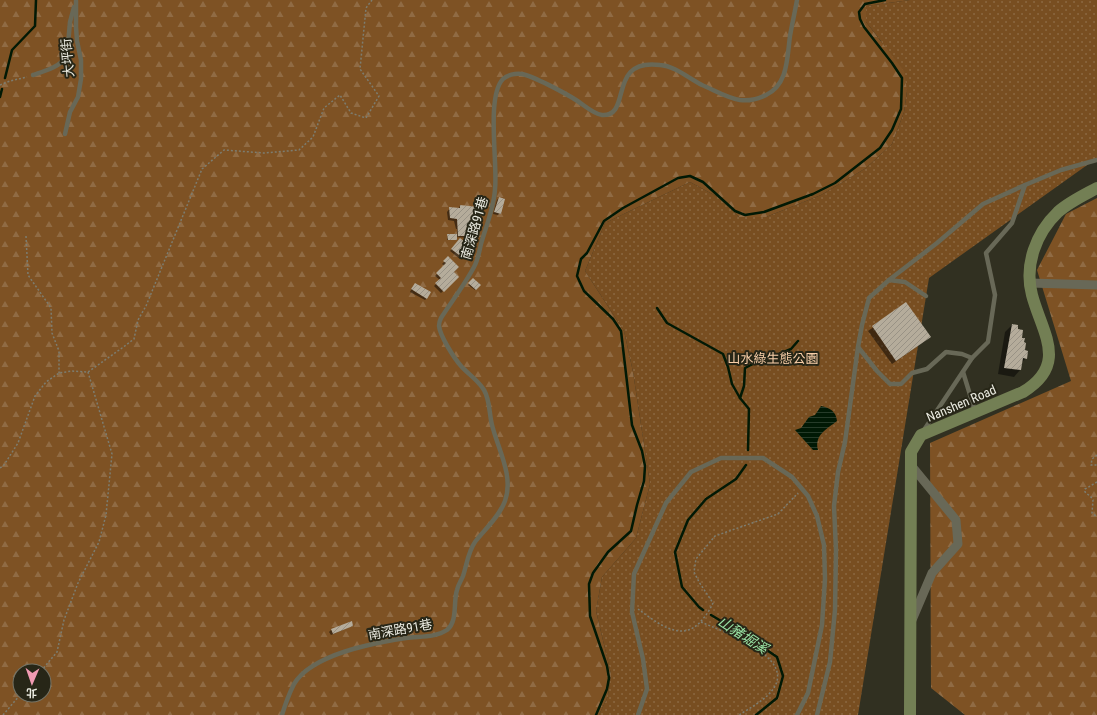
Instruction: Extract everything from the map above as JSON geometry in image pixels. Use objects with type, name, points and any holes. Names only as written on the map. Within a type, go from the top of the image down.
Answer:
[{"type":"main road","name":"Nanshen Road","points":[[910,715],[911,452],[921,435],[1023,392],[1032,387],[1038,380],[1048,363],[1050,355],[1049,343],[1032,295],[1030,283],[1030,266],[1036,241],[1044,228],[1059,210],[1097,188]]},
{"type":"street","points":[[1030,283],[1097,285]]},
{"type":"street","points":[[910,464],[956,520],[958,544],[932,573],[910,623]]},
{"type":"lane","name":"南深路91巷","points":[[282,715],[295,683],[305,672],[329,656],[343,651],[406,638],[439,634],[447,630],[452,625],[454,619],[457,590],[463,575],[469,551],[495,518],[505,502],[507,481],[505,464],[495,438],[488,398],[478,381],[460,365],[440,332],[439,326],[441,318],[475,265],[494,200],[496,180],[494,156],[495,107],[499,85],[503,78],[511,74],[531,76],[575,99],[595,113],[601,115],[608,114],[615,110],[619,103],[626,76],[641,65],[664,65],[729,97],[739,100],[762,97],[771,93],[783,80],[797,0]]},
{"type":"lane","name":"大坪街","points":[[33,75],[56,66],[64,61],[67,56],[70,22],[76,1]]},
{"type":"lane","name":"大坪街","points":[[65,134],[70,112],[78,97],[81,79],[82,60],[77,41],[76,1]]},
{"type":"lane","points":[[817,715],[830,662],[835,610],[836,550],[834,506],[838,472],[845,442],[858,347],[869,298],[889,280],[984,204],[1061,170],[1097,160]]},
{"type":"lane","points":[[921,435],[972,358],[988,342],[995,295],[986,253],[1012,223],[1025,185]]},
{"type":"lane","points":[[889,280],[905,282],[926,296]]},
{"type":"lane","points":[[858,347],[877,371],[890,384],[901,384],[912,373],[927,369],[946,352],[962,354],[972,358]]},
{"type":"lane","points":[[963,372],[975,411]]},
{"type":"lane","points":[[638,715],[647,689],[643,659],[632,612],[634,574],[666,503],[691,472],[721,458],[762,458],[792,477],[808,496],[817,516],[824,545],[826,579],[822,625],[808,693],[797,715]]},
{"type":"path","points":[[0,468],[18,443],[35,396],[46,382],[59,373],[72,371],[88,372],[134,339],[138,320],[146,306],[202,170],[224,150],[264,153],[299,150],[313,137],[324,108],[340,95],[351,113],[366,118],[379,96],[360,68],[366,8],[372,0]]},
{"type":"path","points":[[0,85],[33,75]]},
{"type":"path","points":[[26,236],[28,274],[51,308],[52,333],[59,350],[59,373]]},
{"type":"path","points":[[48,663],[57,652],[64,620],[78,583],[99,542],[106,515],[112,454],[88,372]]},
{"type":"path","points":[[1097,455],[1092,460],[1091,465],[1097,465]]},
{"type":"path","points":[[1097,482],[1085,489],[1085,492],[1092,497],[1092,513],[1097,517]]},
{"type":"path","points":[[632,605],[661,625],[682,632],[692,630],[701,622],[713,603],[694,572],[696,559],[699,554],[715,536],[778,514],[802,488]]},
{"type":"path","points":[[701,622],[757,648],[767,656],[776,668],[778,678],[775,687],[763,699],[739,715]]},
{"type":"path","points":[[3,715],[13,703]]},
{"type":"green space","points":[[0,0],[910,0],[866,6],[866,22],[904,71],[907,91],[904,112],[892,144],[866,168],[821,195],[766,217],[739,217],[718,197],[690,182],[605,223],[585,271],[624,331],[633,372],[650,484],[636,538],[602,577],[596,611],[611,674],[608,696],[599,715],[0,715]]},
{"type":"green space","name":"山水綠生態公園","points":[[910,0],[1097,0],[1097,158],[929,278],[858,715],[599,715],[608,696],[611,674],[596,611],[602,577],[636,538],[650,484],[633,372],[624,331],[585,271],[605,223],[690,182],[718,197],[739,217],[766,217],[821,195],[866,168],[892,144],[904,112],[907,91],[881,41],[866,22],[866,6]]},
{"type":"green space","points":[[1097,198],[1097,715],[965,715],[931,688],[930,443],[1071,381],[1037,270],[1066,214]]},
{"type":"shaded area","points":[[821,406],[832,410],[837,421],[822,433],[818,440],[818,450],[813,450],[795,430],[801,428],[809,417],[815,415]]},
{"type":"building","points":[[499,197],[505,199],[501,214],[494,212]]},
{"type":"building","points":[[460,205],[478,207],[473,227],[473,236],[458,236],[457,219],[450,218],[449,207],[460,208]]},
{"type":"building","points":[[447,234],[457,234],[457,240],[448,240]]},
{"type":"building","points":[[460,238],[471,247],[463,258],[451,249]]},
{"type":"building","points":[[448,256],[459,267],[454,272],[459,277],[444,292],[435,283],[441,278],[436,273],[446,263],[443,261]]},
{"type":"building","points":[[473,278],[481,285],[476,290],[468,283]]},
{"type":"building","points":[[415,283],[431,292],[427,299],[411,289]]},
{"type":"building","points":[[906,302],[931,337],[896,361],[872,326]]},
{"type":"building","points":[[1012,324],[1018,325],[1018,329],[1023,330],[1022,338],[1025,338],[1025,350],[1028,351],[1027,359],[1023,358],[1021,370],[1004,368]]},
{"type":"building","points":[[352,621],[353,626],[333,634],[331,629]]},
{"type":"waterway","points":[[5,78],[12,50],[35,26],[36,0]]},
{"type":"waterway","points":[[596,715],[607,689],[609,678],[607,666],[590,616],[589,584],[593,573],[608,552],[631,531],[644,481],[645,466],[642,451],[632,425],[621,331],[613,319],[584,291],[577,276],[581,259],[587,253],[604,221],[623,208],[678,178],[690,176],[703,182],[735,211],[745,215],[764,212],[813,194],[835,183],[880,148],[892,130],[901,109],[902,78],[864,27],[860,19],[859,12],[865,4],[885,0]]},
{"type":"waterway","points":[[0,97],[2,89]]},
{"type":"waterway","name":"山豬堀溪","points":[[657,308],[667,323],[723,354],[732,384],[740,398],[749,409],[748,450]]},
{"type":"waterway","points":[[740,398],[744,386],[745,368],[757,362],[760,355],[772,357],[791,349],[798,341]]},
{"type":"waterway","name":"山豬堀溪","points":[[703,610],[682,587],[675,552],[688,520],[706,499],[736,479],[746,465]]},
{"type":"waterway","name":"山豬堀溪","points":[[711,615],[748,637],[777,657],[783,676],[777,698],[756,715]]}]
